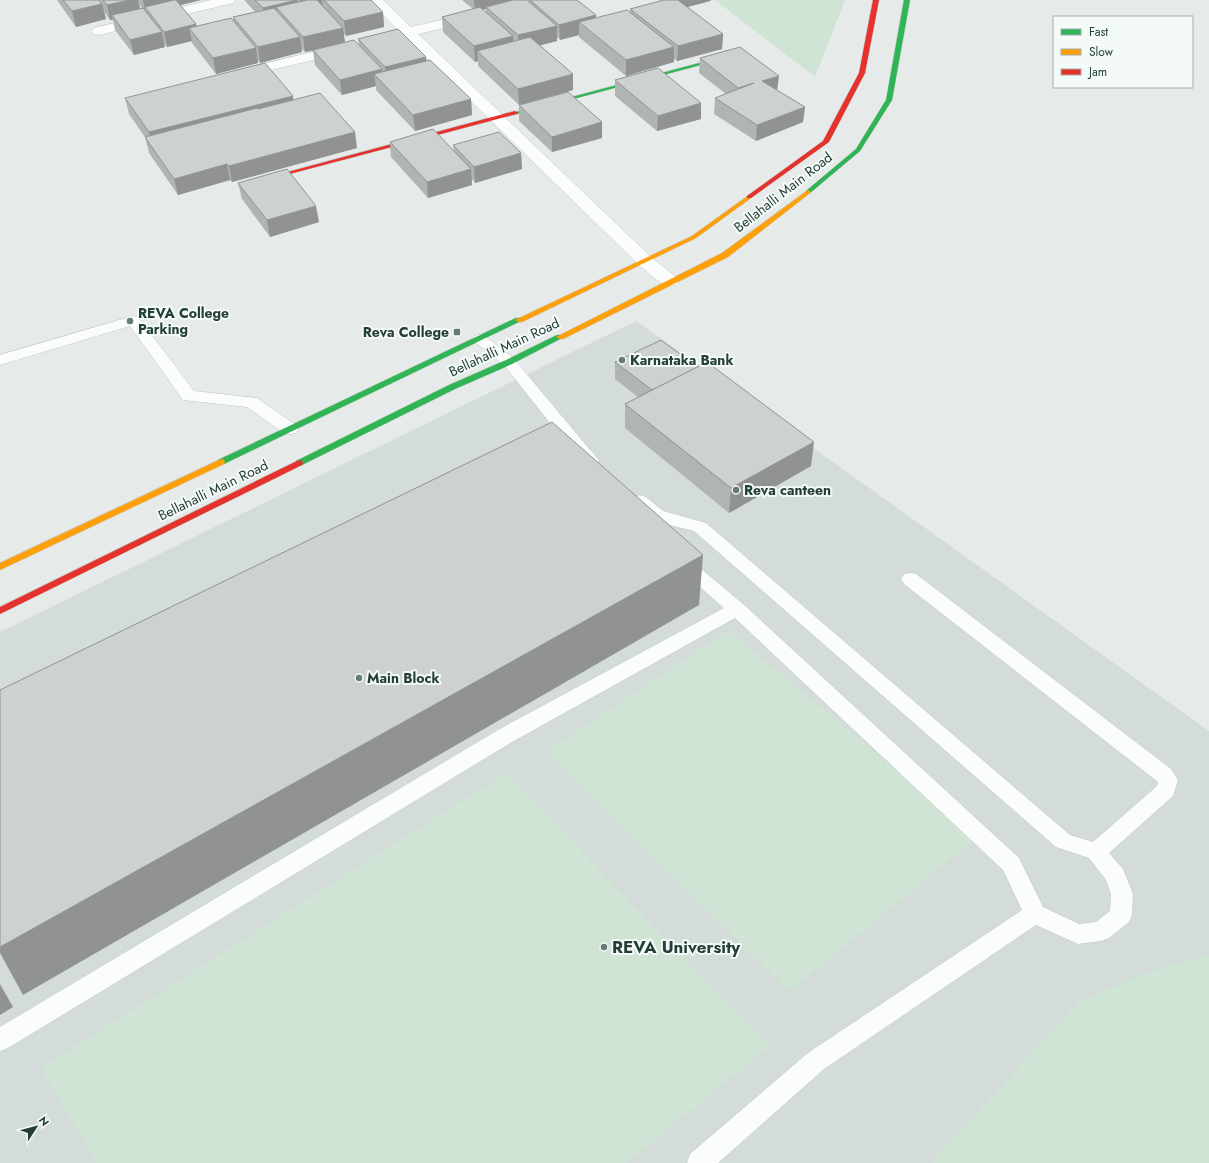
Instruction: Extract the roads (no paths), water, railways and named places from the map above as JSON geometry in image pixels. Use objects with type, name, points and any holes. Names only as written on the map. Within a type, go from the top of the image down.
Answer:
[{"type":"main road","name":"Bellahalli Main Road","points":[[0,566],[694,237],[826,142],[862,73],[876,0]]},
{"type":"main road","name":"Bellahalli Main Road","points":[[0,611],[452,387],[509,362],[725,255],[791,206],[858,150],[889,100],[907,0]]},
{"type":"main road","points":[[249,183],[720,58]]},
{"type":"street","points":[[99,31],[228,0]]},
{"type":"street","points":[[375,0],[645,261],[670,281]]},
{"type":"street","points":[[386,38],[485,13]]},
{"type":"street","points":[[229,76],[357,45]]},
{"type":"lane","points":[[0,360],[133,320],[189,396],[251,402],[290,429]]},
{"type":"lane","points":[[480,339],[509,362],[579,448],[605,472]]},
{"type":"lane","points":[[628,491],[657,515],[700,527],[1063,841],[1096,852],[1115,875],[1122,894],[1121,915],[1101,931],[1078,934],[1036,914],[1011,864],[666,543],[657,515]]},
{"type":"lane","points":[[910,579],[1164,775],[1168,780],[1166,790],[1096,852]]},
{"type":"lane","points":[[0,1040],[505,736],[738,609]]},
{"type":"lane","points":[[699,1163],[816,1061],[1036,914]]},
{"type":"place","name":"REVA College Parking","points":[[130,321]]},
{"type":"place","name":"Reva College","points":[[457,332]]},
{"type":"place","name":"Karnataka Bank","points":[[622,360]]},
{"type":"place","name":"Reva canteen","points":[[736,490]]},
{"type":"place","name":"Main Block","points":[[359,678]]},
{"type":"place","name":"REVA University","points":[[604,947]]}]
